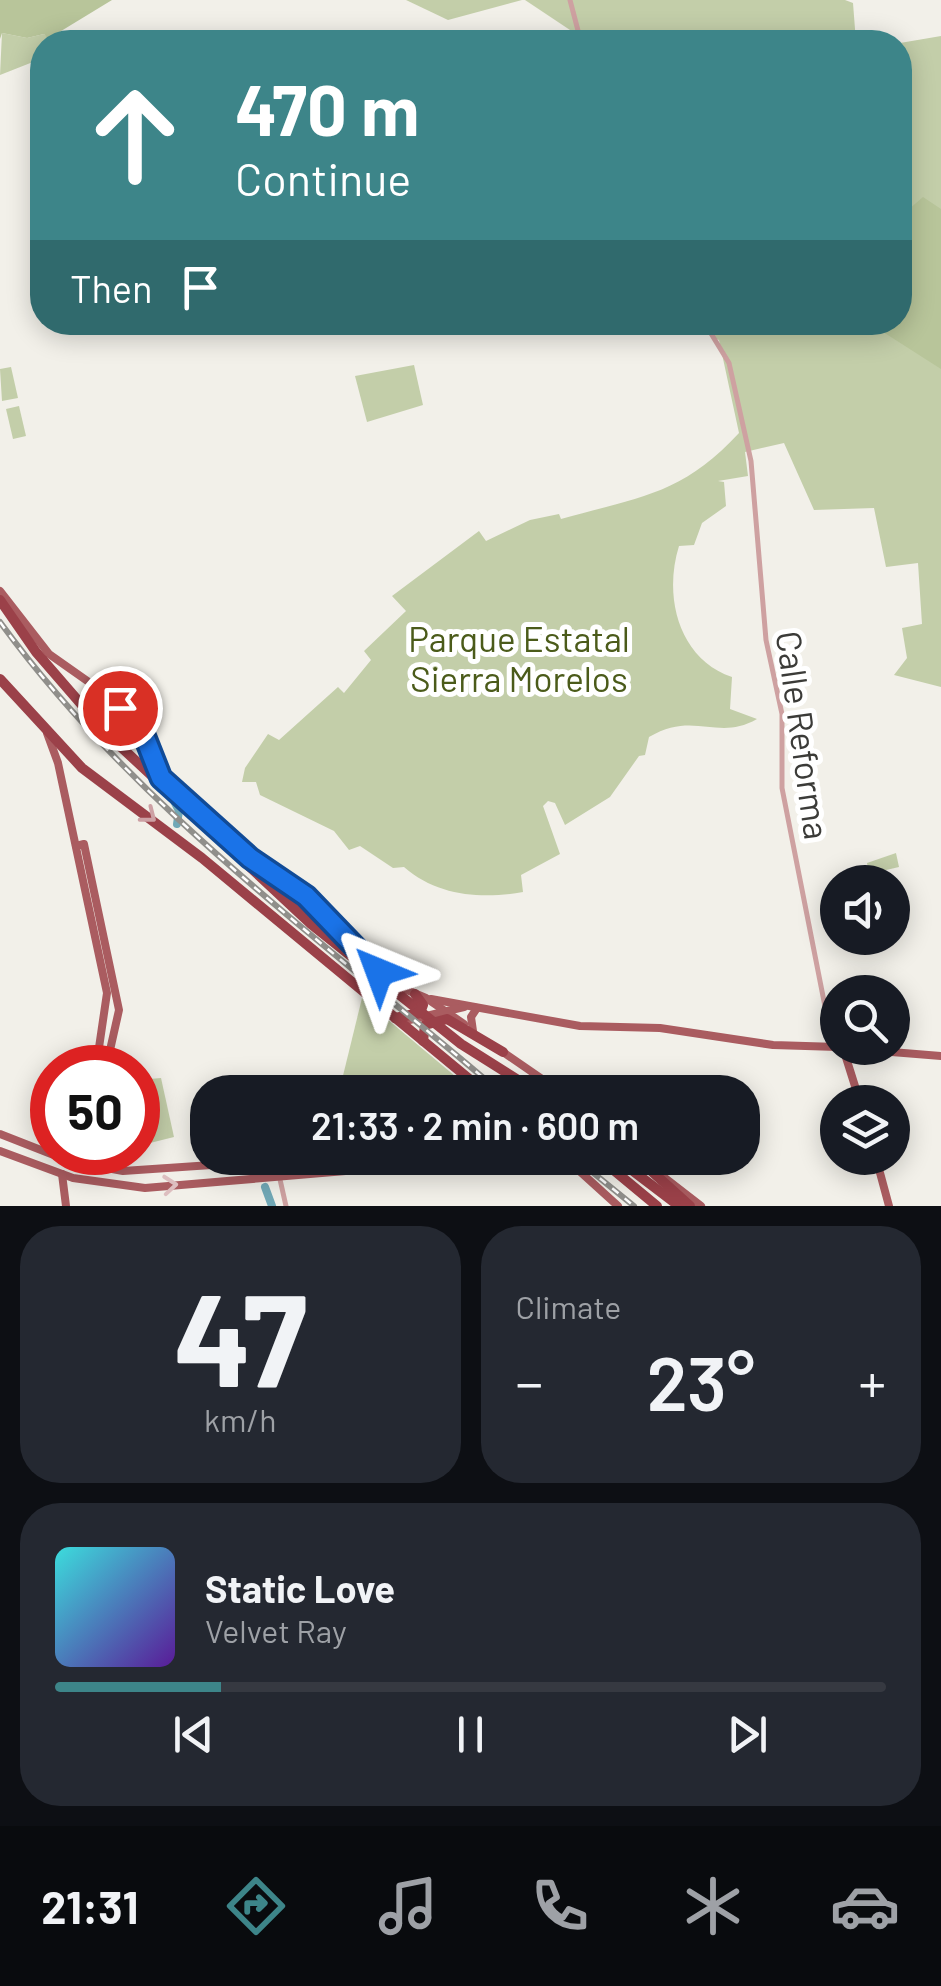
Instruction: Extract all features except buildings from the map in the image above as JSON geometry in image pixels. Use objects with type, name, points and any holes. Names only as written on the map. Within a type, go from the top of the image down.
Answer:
[{"type":"highway","points":[[0,603],[92,718],[311,924],[409,992],[428,1016],[507,1075]]},
{"type":"highway","points":[[0,680],[72,758],[202,858],[465,1075]]},
{"type":"highway","points":[[135,760],[161,778]]},
{"type":"highway","points":[[409,992],[428,1016]]},
{"type":"highway","points":[[396,1020],[428,1016],[454,1021],[503,1052]]},
{"type":"highway","points":[[423,1042],[428,1016]]},
{"type":"highway","points":[[619,1175],[656,1206]]},
{"type":"highway","points":[[638,1175],[678,1206]]},
{"type":"highway","points":[[657,1175],[690,1206]]},
{"type":"main road","points":[[0,591],[49,654],[104,692],[138,726],[161,778],[250,858],[306,896],[360,956],[409,992],[446,1010],[536,1075]]},
{"type":"main road","points":[[43,725],[58,763],[80,845],[119,1010],[111,1045]]},
{"type":"main road","points":[[58,763],[62,756],[72,758]]},
{"type":"main road","points":[[80,845],[108,993],[100,1045]]},
{"type":"main road","points":[[409,992],[580,1026],[660,1028],[773,1045],[820,1046]]},
{"type":"main road","points":[[428,1016],[473,1007]]},
{"type":"main road","points":[[473,1007],[473,1031]]},
{"type":"main road","points":[[910,1053],[941,1056]]},
{"type":"main road","points":[[0,1134],[30,1143]]},
{"type":"main road","points":[[0,1151],[30,1162]]},
{"type":"main road","points":[[160,1170],[190,1168]]},
{"type":"main road","points":[[62,1175],[69,1206]]},
{"type":"main road","points":[[65,1175],[145,1188],[291,1175]]},
{"type":"main road","points":[[584,1175],[618,1206]]},
{"type":"main road","points":[[659,1175],[700,1206]]},
{"type":"main road","points":[[881,1175],[889,1206]]},
{"type":"main road","points":[[69,1206],[69,1184],[73,1178]]},
{"type":"street","points":[[570,0],[578,30]]},
{"type":"street","name":"Calle Reforma","points":[[712,335],[729,363],[753,479],[766,640],[782,714],[782,788],[823,975]]},
{"type":"street","points":[[279,1176],[286,1206]]},
{"type":"green space","points":[[0,0],[112,0],[63,30],[30,30],[27,38],[2,33],[0,39]]},
{"type":"green space","points":[[406,0],[522,0],[448,20]]},
{"type":"green space","points":[[525,0],[845,0],[853,3],[855,30],[570,30]]},
{"type":"green space","points":[[2,33],[30,37],[30,63],[0,75]]},
{"type":"green space","name":"Parque Estatal Sierra Morelos","points":[[941,36],[941,687],[894,675],[907,658],[902,628],[922,624],[918,563],[886,567],[874,508],[814,510],[784,443],[745,452],[748,476],[718,481],[724,482],[726,506],[702,523],[694,545],[679,546],[673,585],[680,624],[688,641],[699,656],[732,677],[730,709],[757,719],[730,728],[680,726],[649,737],[645,755],[639,756],[610,797],[565,825],[555,803],[548,801],[543,806],[560,854],[521,875],[523,892],[477,895],[431,885],[404,867],[393,868],[360,846],[349,850],[334,831],[260,795],[256,782],[242,782],[245,768],[268,734],[279,740],[338,687],[344,693],[371,660],[364,651],[406,611],[392,596],[479,531],[486,541],[530,520],[559,514],[561,519],[637,498],[678,482],[718,454],[739,433],[719,340],[710,335],[912,335],[912,41]]},
{"type":"green space","points":[[923,197],[941,209],[941,369],[888,335],[912,335],[912,207]]},
{"type":"green space","points":[[414,365],[423,405],[367,422],[355,376]]},
{"type":"green space","points":[[11,367],[18,398],[2,401],[0,369]]},
{"type":"green space","points":[[19,406],[26,436],[13,439],[6,409]]},
{"type":"green space","points":[[896,853],[899,865],[867,865]]},
{"type":"green space","points":[[362,998],[454,1075],[343,1075]]},
{"type":"green space","points":[[160,1078],[174,1137],[160,1140]]},
{"type":"waterway","points":[[174,801],[179,811],[177,824]]},
{"type":"waterway","points":[[265,1187],[272,1206]]},
{"type":"railway","points":[[0,622],[53,690],[172,813],[480,1075]]},
{"type":"railway","points":[[596,1175],[634,1206]]},
{"type":"route","points":[[120,708],[144,735],[161,778],[250,858],[306,896],[379,972]]}]
